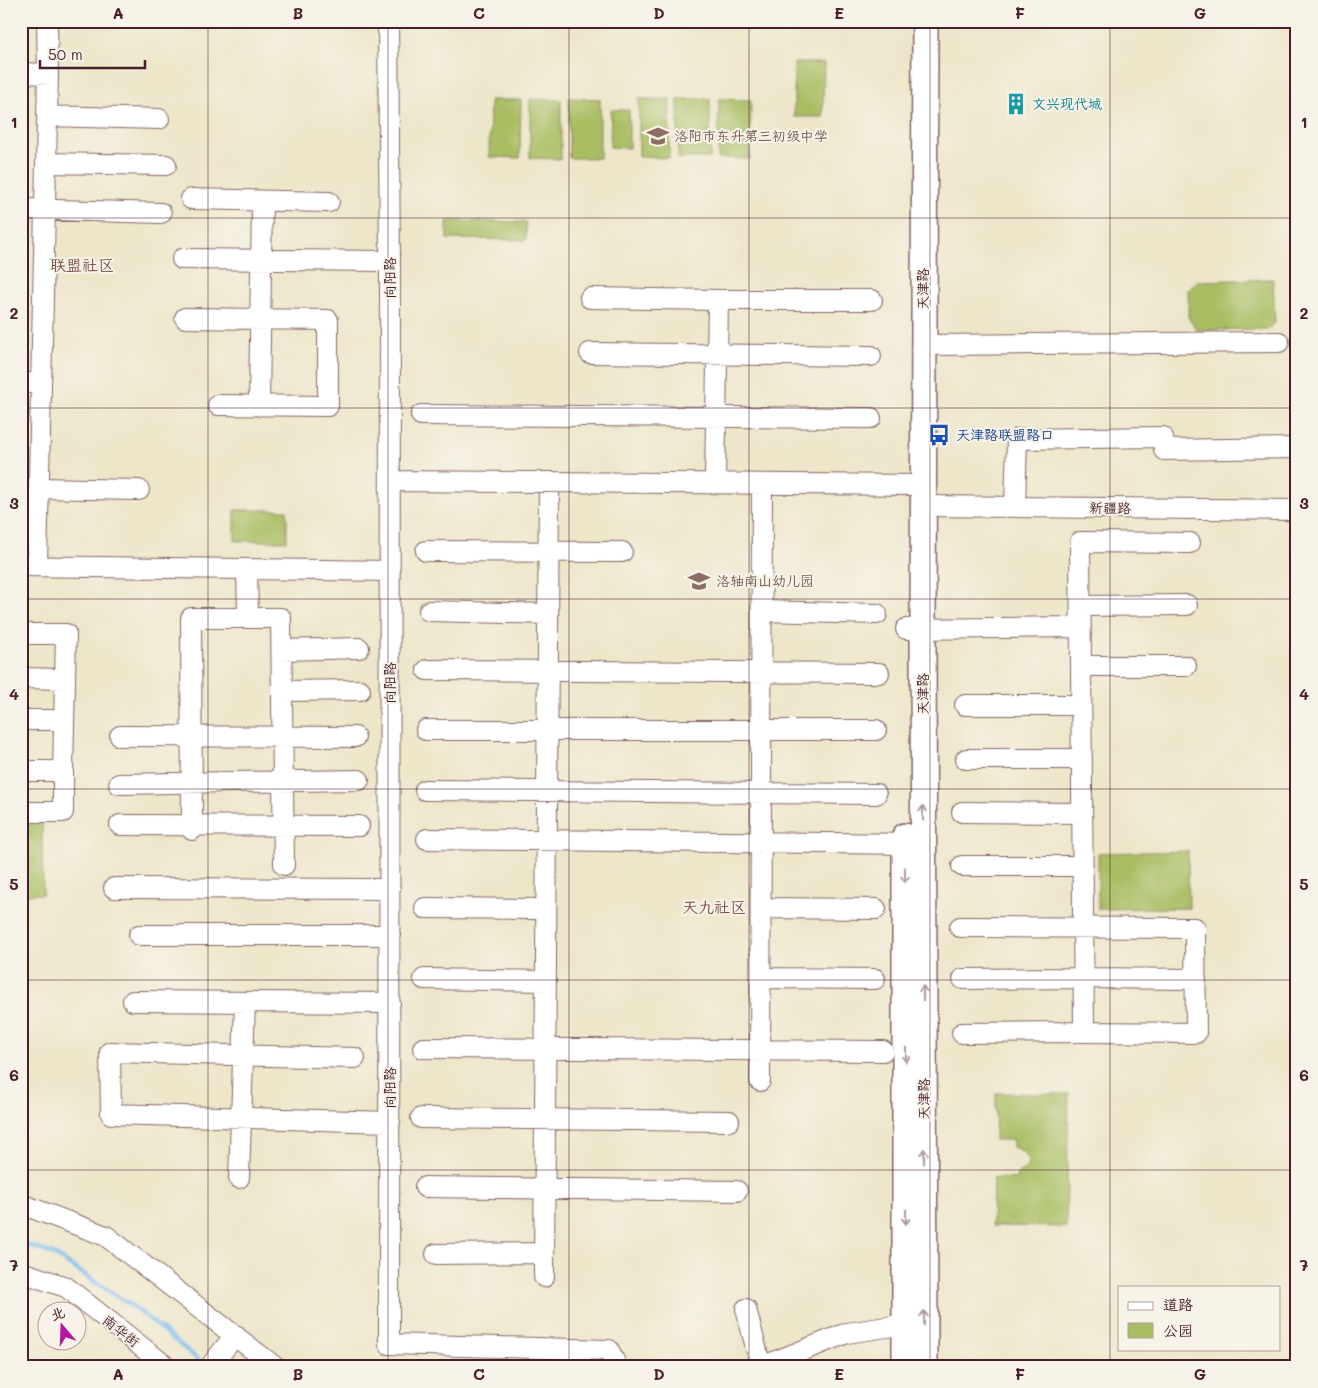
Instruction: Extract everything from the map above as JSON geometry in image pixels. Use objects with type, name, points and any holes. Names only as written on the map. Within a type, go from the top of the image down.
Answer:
[{"type":"main road","name":"天津路","points":[[908,21],[918,492]]},
{"type":"main road","name":"天津路","points":[[905,1367],[914,844],[914,629],[923,345],[925,21]]},
{"type":"main road","name":"天津路","points":[[914,844],[924,1367]]},
{"type":"street","points":[[47,21],[48,74],[39,488],[29,566],[390,571]]},
{"type":"street","name":"向阳路","points":[[388,21],[390,260],[389,1344],[609,1350],[617,1367]]},
{"type":"street","points":[[21,73],[48,74]]},
{"type":"street","points":[[47,116],[159,119]]},
{"type":"street","points":[[46,163],[166,166]]},
{"type":"street","points":[[191,199],[329,202]]},
{"type":"street","points":[[259,406],[262,201]]},
{"type":"street","points":[[21,209],[161,213]]},
{"type":"street","points":[[182,259],[390,260]]},
{"type":"street","points":[[590,298],[872,300]]},
{"type":"street","points":[[715,484],[718,300]]},
{"type":"street","points":[[184,318],[328,320],[328,406],[218,405]]},
{"type":"street","points":[[923,345],[1279,342]]},
{"type":"street","points":[[590,353],[871,356]]},
{"type":"street","points":[[21,383],[41,384]]},
{"type":"street","points":[[421,415],[871,418]]},
{"type":"street","points":[[1015,507],[1016,438],[1163,437],[1164,450],[1297,448]]},
{"type":"street","name":"新疆路","points":[[390,481],[762,484],[918,492],[1015,507],[1297,510]]},
{"type":"street","points":[[544,1277],[548,482]]},
{"type":"street","points":[[760,1081],[762,484]]},
{"type":"street","points":[[39,488],[139,490]]},
{"type":"street","points":[[1084,1032],[1080,542],[1190,543]]},
{"type":"street","points":[[426,551],[622,552]]},
{"type":"street","points":[[247,569],[248,618]]},
{"type":"street","points":[[1081,606],[1187,605]]},
{"type":"street","points":[[429,611],[548,614]]},
{"type":"street","points":[[762,611],[877,614]]},
{"type":"street","points":[[192,827],[191,618],[282,618],[284,865]]},
{"type":"street","points":[[914,629],[1081,627]]},
{"type":"street","points":[[21,634],[66,634],[63,720],[63,812],[21,812]]},
{"type":"street","points":[[282,650],[359,648]]},
{"type":"street","points":[[1081,666],[1186,666]]},
{"type":"street","points":[[427,670],[878,673]]},
{"type":"street","points":[[21,678],[65,679]]},
{"type":"street","points":[[282,691],[360,690]]},
{"type":"street","points":[[965,705],[1082,705]]},
{"type":"street","points":[[21,720],[63,720]]},
{"type":"street","points":[[426,730],[876,730]]},
{"type":"street","points":[[120,736],[355,737]]},
{"type":"street","points":[[966,759],[1082,759]]},
{"type":"street","points":[[21,770],[63,771]]},
{"type":"street","points":[[119,784],[359,780]]},
{"type":"street","points":[[425,790],[876,794]]},
{"type":"street","points":[[962,812],[1082,813]]},
{"type":"street","points":[[120,824],[192,827],[358,826]]},
{"type":"street","points":[[427,839],[914,844]]},
{"type":"street","points":[[962,866],[1083,866]]},
{"type":"street","points":[[114,888],[390,889]]},
{"type":"street","points":[[425,908],[546,909]]},
{"type":"street","points":[[760,908],[876,910]]},
{"type":"street","points":[[960,927],[1195,928],[1196,979],[1196,1033],[962,1033]]},
{"type":"street","points":[[139,935],[390,935]]},
{"type":"street","points":[[760,978],[875,979]]},
{"type":"street","points":[[424,979],[546,981]]},
{"type":"street","points":[[963,979],[1196,979]]},
{"type":"street","points":[[133,1001],[390,1003]]},
{"type":"street","points":[[239,1178],[245,1002]]},
{"type":"street","points":[[423,1048],[883,1051]]},
{"type":"street","points":[[355,1058],[110,1052],[111,1114],[390,1122]]},
{"type":"street","points":[[421,1118],[728,1121]]},
{"type":"street","points":[[425,1188],[737,1191]]},
{"type":"street","points":[[21,1204],[106,1236],[275,1367]]},
{"type":"street","points":[[436,1254],[544,1253]]},
{"type":"street","name":"南华街","points":[[21,1272],[66,1287],[167,1367]]},
{"type":"street","points":[[746,1309],[761,1367],[847,1333],[906,1324]]},
{"type":"street","points":[[210,1367],[234,1335]]},
{"type":"green space","points":[[794,63],[824,63],[823,117],[794,117]]},
{"type":"green space","points":[[569,98],[600,99],[600,158],[569,158]]},
{"type":"green space","points":[[530,99],[561,100],[561,159],[530,158]]},
{"type":"green space","points":[[639,99],[670,99],[669,158],[639,157]]},
{"type":"green space","points":[[678,99],[710,99],[710,158],[678,158]]},
{"type":"green space","points":[[719,99],[751,100],[750,159],[718,158]]},
{"type":"green space","points":[[490,100],[521,100],[520,158],[489,157]]},
{"type":"green space","points":[[611,110],[629,110],[629,148],[610,147]]},
{"type":"green space","points":[[447,221],[526,222],[526,240],[447,239]]},
{"type":"green space","points":[[1273,279],[1275,323],[1268,329],[1197,330],[1189,319],[1188,290],[1198,281]]},
{"type":"green space","points":[[235,510],[287,510],[287,541],[235,541]]},
{"type":"green space","points":[[21,821],[42,821],[43,894],[21,894]]},
{"type":"green space","points":[[1188,851],[1189,908],[1098,909],[1098,853]]},
{"type":"green space","points":[[996,1093],[1069,1094],[1066,1227],[992,1226],[993,1178],[1016,1179],[1017,1174],[1023,1171],[1028,1164],[1028,1160],[1023,1152],[1013,1147],[1013,1140],[995,1140]]},
{"type":"waterway","points":[[21,1243],[53,1254],[138,1310],[206,1366]]},
{"type":"place","name":"文兴现代城","points":[[1016,104]]},
{"type":"place","name":"洛阳市东升第三初级中学","points":[[658,136]]},
{"type":"place","name":"天津路联盟路口","points":[[939,435]]},
{"type":"place","name":"洛轴南山幼儿园","points":[[699,581]]},
{"type":"district","name":"联盟社区","points":[[82,265]]},
{"type":"district","name":"天九社区","points":[[714,907]]}]
